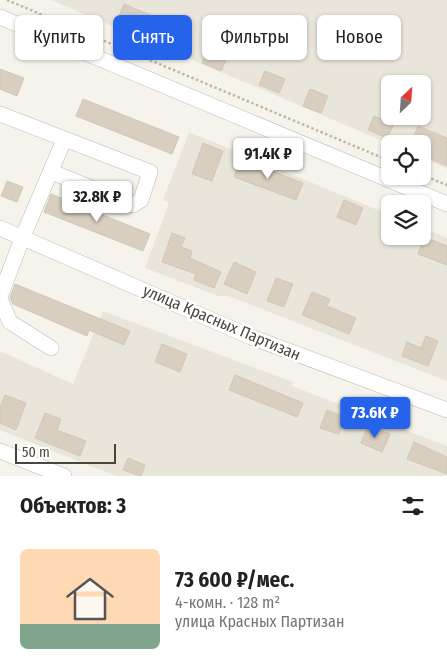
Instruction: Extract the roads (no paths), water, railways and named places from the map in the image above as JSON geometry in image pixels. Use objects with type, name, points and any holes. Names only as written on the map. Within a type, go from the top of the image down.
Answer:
[{"type":"street","points":[[0,17],[447,204]]},
{"type":"street","points":[[0,114],[150,172],[141,200],[133,205],[52,172]]},
{"type":"street","points":[[51,348],[10,322],[0,298],[23,236],[52,172],[64,140]]},
{"type":"street","name":"улица Красных Партизан","points":[[0,228],[23,236],[251,337],[447,410]]},
{"type":"street","points":[[0,451],[64,476]]}]
